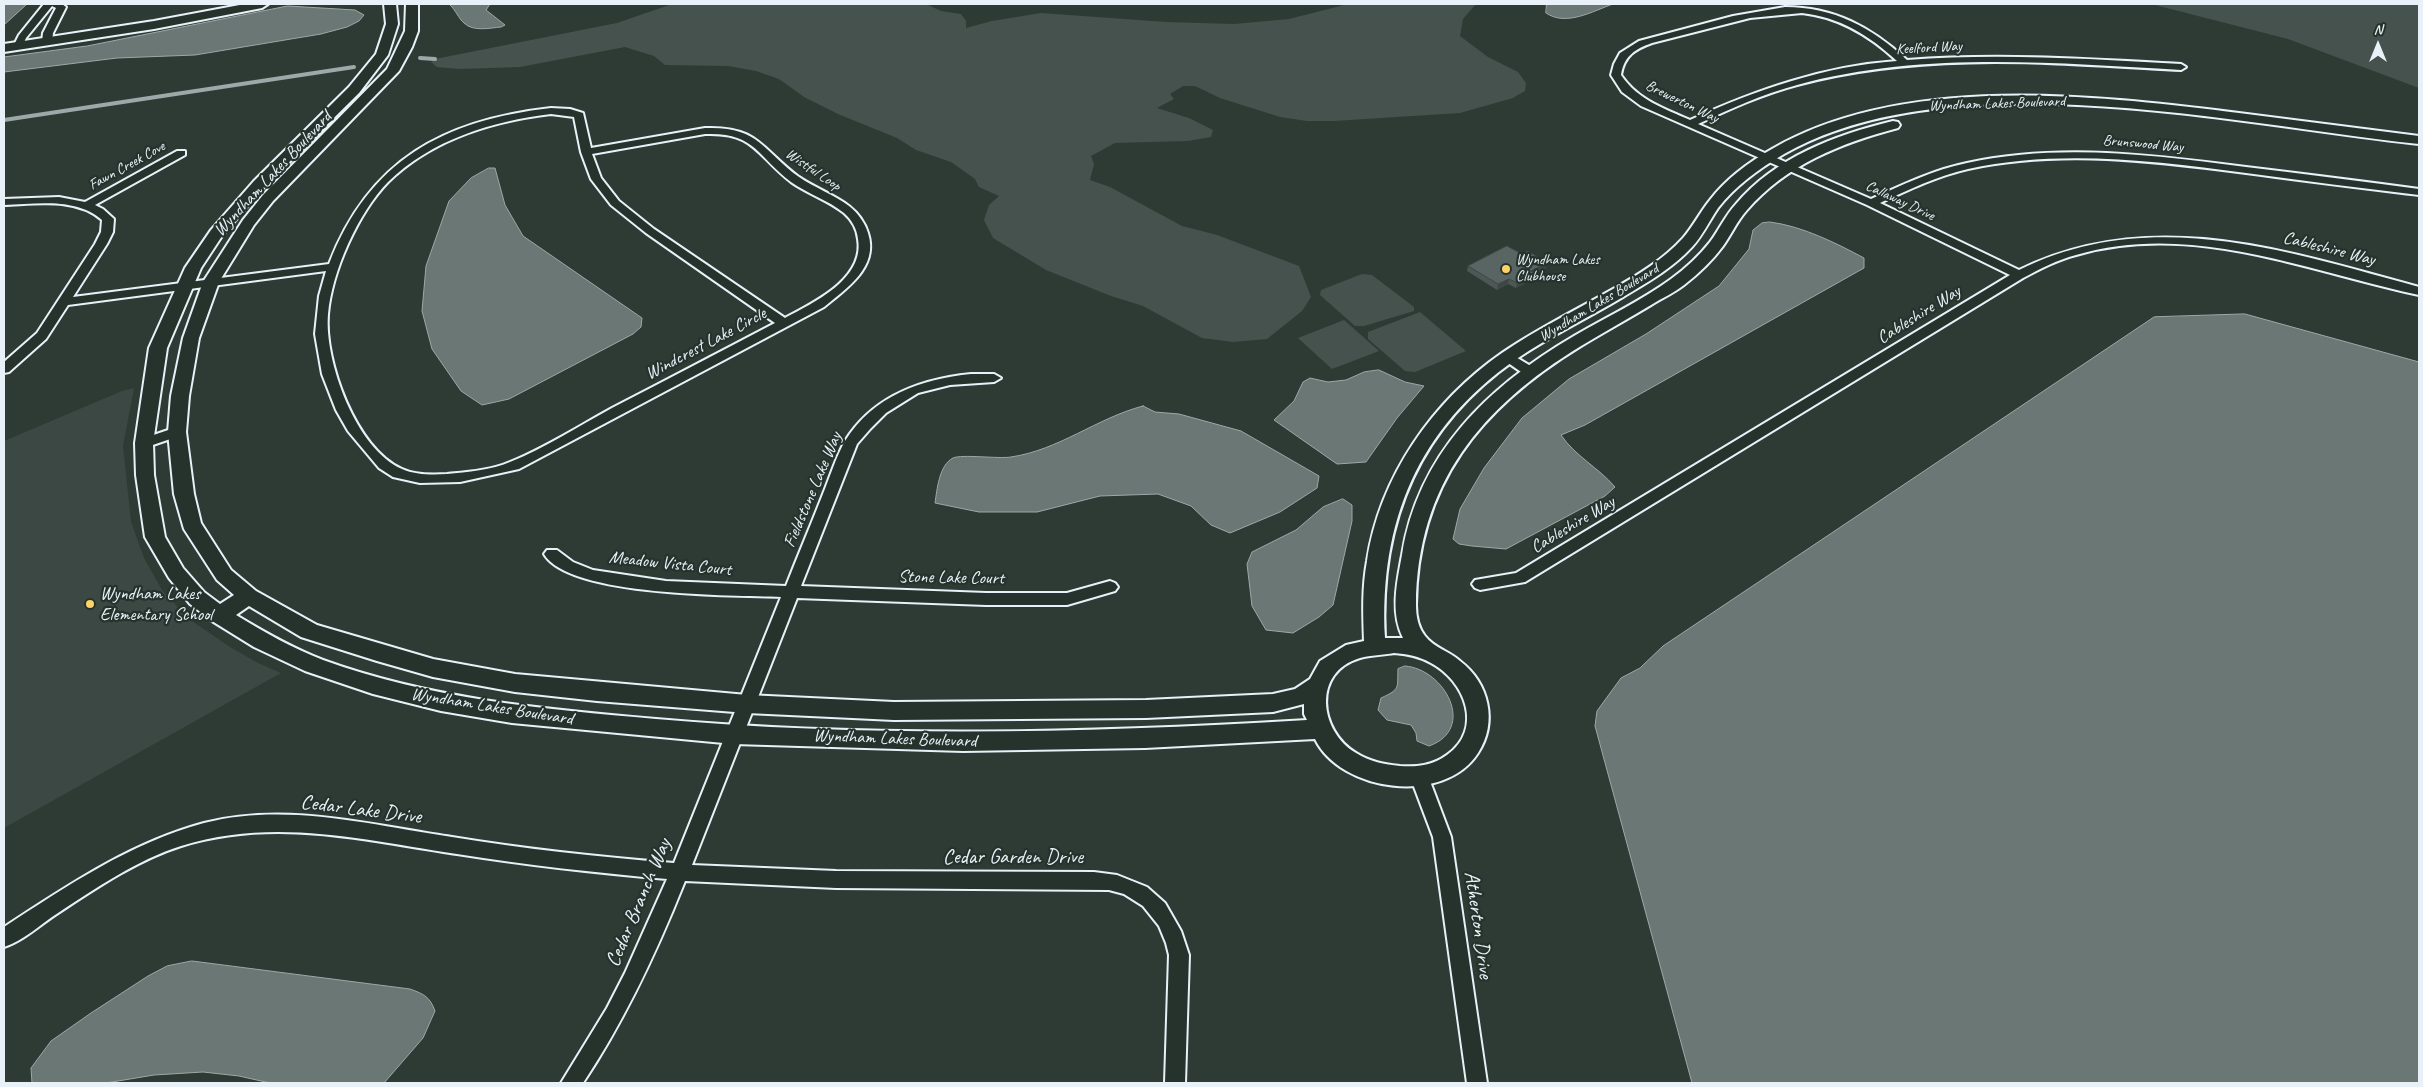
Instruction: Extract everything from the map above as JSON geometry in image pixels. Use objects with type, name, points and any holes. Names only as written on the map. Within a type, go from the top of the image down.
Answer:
[{"type":"street","points":[[20,42],[49,4]]},
{"type":"street","points":[[48,38],[60,7],[55,4]]},
{"type":"street","points":[[48,38],[223,4]]},
{"type":"street","points":[[4,48],[20,42],[154,25],[262,4]]},
{"type":"street","name":"Wyndham Lakes Boulevard","points":[[390,4],[392,24],[382,55],[368,74],[259,184],[216,233],[184,286],[158,348],[144,443],[145,475],[155,537],[176,573],[197,598],[219,615],[262,641],[312,665],[374,685],[441,702],[512,714],[734,735],[963,742],[1145,739],[1319,729]]},
{"type":"street","name":"Wyndham Lakes Boulevard","points":[[412,4],[414,25],[406,48],[392,71],[268,198],[248,223],[211,282],[191,338],[180,396],[177,432],[184,494],[191,524],[224,575],[249,596],[309,630],[376,653],[433,668],[515,683],[746,704],[894,711],[1146,709],[1273,703],[1301,696],[1315,686]]},
{"type":"street","name":"Brewerton Way","points":[[1767,158],[1645,104],[1626,90],[1616,75],[1618,61],[1630,50],[1646,41],[1731,20],[1799,10],[1833,16],[1856,25],[1875,36],[1905,63]]},
{"type":"street","points":[[4,39],[20,42]]},
{"type":"street","name":"Keelford Way","points":[[1689,124],[1754,95],[1796,82],[1905,63],[1967,60],[2046,61],[2181,67]]},
{"type":"street","name":"Wyndham Lakes Boulevard","points":[[1375,645],[1373,598],[1376,562],[1382,534],[1396,490],[1420,447],[1448,409],[1476,381],[1509,357],[1653,273],[1676,254],[1694,234],[1714,203],[1729,187],[1767,158],[1826,130],[1890,112],[1931,105],[2019,100],[2072,100],[2146,106],[2419,140]]},
{"type":"street","name":"Windcrest Lake Circle","points":[[568,110],[579,115],[586,152],[596,179],[615,203],[650,231],[784,323],[514,466],[475,477],[435,479],[405,476],[383,465],[348,422],[328,374],[321,334],[322,302],[332,267],[357,214],[390,175],[424,150],[455,135],[487,123],[551,111],[568,110]]},
{"type":"street","name":"Wyndham Lakes Boulevard","points":[[1425,650],[1415,641],[1406,624],[1410,566],[1420,515],[1447,457],[1473,421],[1499,395],[1530,371],[1675,283],[1711,251],[1739,209],[1752,194],[1788,167],[1823,148],[1873,130],[1943,116],[2025,110],[2150,116],[2419,150]]},
{"type":"street","name":"Wistful Loop","points":[[586,152],[705,131],[722,129],[739,132],[756,141],[766,155],[791,177],[844,208],[859,221],[864,238],[863,260],[848,280],[820,304],[784,323]]},
{"type":"street","name":"Fawn Creek Cove","points":[[87,205],[181,153]]},
{"type":"street","name":"Brunswood Way","points":[[1871,203],[1922,180],[1966,166],[2028,156],[2082,155],[2147,158],[2419,192]]},
{"type":"street","name":"Callaway Drive","points":[[1767,158],[1871,203],[2019,275]]},
{"type":"street","points":[[4,202],[63,201],[87,205],[101,211],[108,220],[107,232],[42,336],[4,369]]},
{"type":"street","name":"Cableshire Way","points":[[1480,584],[1520,578],[2019,275],[2046,262],[2076,251],[2122,243],[2174,241],[2222,246],[2283,256],[2419,291]]},
{"type":"street","points":[[64,302],[332,267]]},
{"type":"street","points":[[1509,357],[1530,371]]},
{"type":"street","name":"Fieldstone Lake Way","points":[[746,704],[850,443],[867,421],[901,396],[932,383],[961,378],[994,378]]},
{"type":"street","points":[[144,443],[177,432]]},
{"type":"street","name":"Meadow Vista Court","points":[[552,554],[568,566],[591,575],[666,587],[790,594]]},
{"type":"street","name":"Stone Lake Court","points":[[790,594],[1067,599],[1110,587]]},
{"type":"street","points":[[219,615],[249,596]]},
{"type":"street","points":[[1375,645],[1401,645],[1425,650],[1447,662],[1464,678],[1476,696],[1480,721],[1474,740],[1461,757],[1442,770],[1419,776],[1393,776],[1362,768],[1337,752],[1319,729],[1314,708],[1315,686],[1328,666],[1356,649],[1375,645]]},
{"type":"street","name":"Cedar Branch Way","points":[[571,1083],[587,1062],[636,973],[680,872],[746,704]]},
{"type":"street","name":"Atherton Drive","points":[[1419,776],[1442,837],[1477,1083]]},
{"type":"street","name":"Cedar Lake Drive","points":[[4,938],[108,870],[194,834],[241,824],[312,823],[532,858],[680,872]]},
{"type":"street","name":"Cedar Garden Drive","points":[[680,872],[812,879],[1084,881],[1118,883],[1128,887],[1139,892],[1162,914],[1176,940],[1179,955],[1175,1083]]},
{"type":"shaded area","points":[[4,4],[27,4],[4,25]]},
{"type":"shaded area","points":[[449,4],[490,4],[486,10],[505,25],[487,29],[472,28],[462,21]]},
{"type":"shaded area","points":[[672,4],[926,4],[941,11],[961,14],[966,21],[966,28],[992,21],[1041,13],[1166,22],[1234,24],[1289,19],[1348,4],[1476,4],[1463,19],[1460,36],[1488,57],[1518,72],[1526,83],[1525,91],[1513,98],[1460,113],[1334,121],[1307,121],[1280,117],[1220,98],[1195,86],[1183,86],[1170,94],[1174,99],[1157,108],[1189,118],[1213,130],[1211,137],[1188,141],[1115,143],[1091,156],[1094,164],[1090,180],[1110,187],[1182,226],[1217,235],[1299,266],[1311,297],[1302,311],[1267,339],[1233,342],[1202,338],[1143,306],[1111,296],[1046,270],[993,238],[984,220],[989,205],[999,196],[979,187],[975,179],[951,162],[916,150],[897,138],[838,114],[804,97],[779,79],[756,71],[728,66],[665,65],[654,56],[625,47],[520,67],[459,69],[437,67],[431,62],[435,59],[617,23]]},
{"type":"shaded area","points":[[1547,4],[1613,4],[1588,14],[1562,18],[1546,13]]},
{"type":"shaded area","points":[[2151,4],[2419,4],[2419,88],[2288,39]]},
{"type":"shaded area","points":[[288,6],[355,10],[364,15],[359,21],[347,27],[321,34],[195,55],[117,58],[4,72],[4,57],[87,46]]},
{"type":"shaded area","points":[[489,168],[495,168],[505,205],[523,236],[642,318],[641,327],[633,334],[509,399],[482,405],[461,391],[432,349],[422,311],[426,266],[449,201],[471,178]]},
{"type":"shaded area","points":[[1770,222],[1806,231],[1842,247],[1864,258],[1864,268],[1585,425],[1561,435],[1573,449],[1615,487],[1605,496],[1506,549],[1459,544],[1453,539],[1460,509],[1484,468],[1522,418],[1569,379],[1646,334],[1719,286],[1749,249],[1753,230],[1762,223]]},
{"type":"shaded area","points":[[1362,274],[1372,275],[1414,307],[1414,311],[1364,326],[1355,326],[1320,295],[1321,290]]},
{"type":"shaded area","points":[[1420,312],[1466,351],[1415,372],[1405,371],[1368,339],[1368,332]]},
{"type":"shaded area","points":[[2245,314],[2419,362],[2419,1083],[1692,1083],[1595,726],[1597,711],[1621,678],[1640,668],[1663,646],[2154,317]]},
{"type":"shaded area","points":[[1344,320],[1379,351],[1332,369],[1298,338]]},
{"type":"shaded area","points":[[1379,370],[1405,382],[1424,386],[1397,418],[1366,462],[1337,464],[1274,420],[1294,401],[1303,382],[1310,378],[1328,382],[1346,380],[1364,372]]},
{"type":"shaded area","name":"Wyndham Lakes Elementary School","points":[[134,388],[123,446],[131,522],[144,558],[162,590],[189,619],[230,647],[258,663],[281,673],[4,828],[4,441],[122,391]]},
{"type":"shaded area","points":[[1143,406],[1155,412],[1179,414],[1241,431],[1319,476],[1317,488],[1280,512],[1230,533],[1211,525],[1191,506],[1158,494],[1100,496],[1037,512],[979,512],[935,503],[942,472],[948,461],[953,458],[964,456],[1011,457],[1029,453],[1062,441],[1126,411]]},
{"type":"shaded area","points":[[1343,499],[1352,505],[1352,521],[1333,605],[1319,617],[1293,633],[1266,630],[1252,606],[1247,564],[1252,552],[1296,530],[1323,507]]},
{"type":"shaded area","points":[[1405,666],[1419,670],[1432,677],[1443,688],[1450,701],[1453,714],[1451,727],[1443,738],[1429,746],[1417,741],[1416,733],[1411,725],[1387,720],[1378,710],[1381,698],[1397,687],[1398,669]]},
{"type":"shaded area","points":[[192,961],[410,989],[426,997],[431,1002],[435,1011],[423,1038],[384,1083],[270,1083],[239,1076],[203,1072],[154,1075],[106,1083],[32,1083],[31,1068],[51,1041],[148,976],[167,966]]},
{"type":"building","name":"Wyndham Lakes Clubhouse","points":[[1507,246],[1522,254],[1528,251],[1547,263],[1531,271],[1536,273],[1517,283],[1509,279],[1498,284],[1468,266]]},
{"type":"waterway","points":[[420,58],[435,59]]},
{"type":"waterway","points":[[4,120],[354,67]]},
{"type":"place","name":"Wyndham Lakes Clubhouse","points":[[1506,269]]},
{"type":"place","name":"Wyndham Lakes Elementary School","points":[[90,604]]}]
